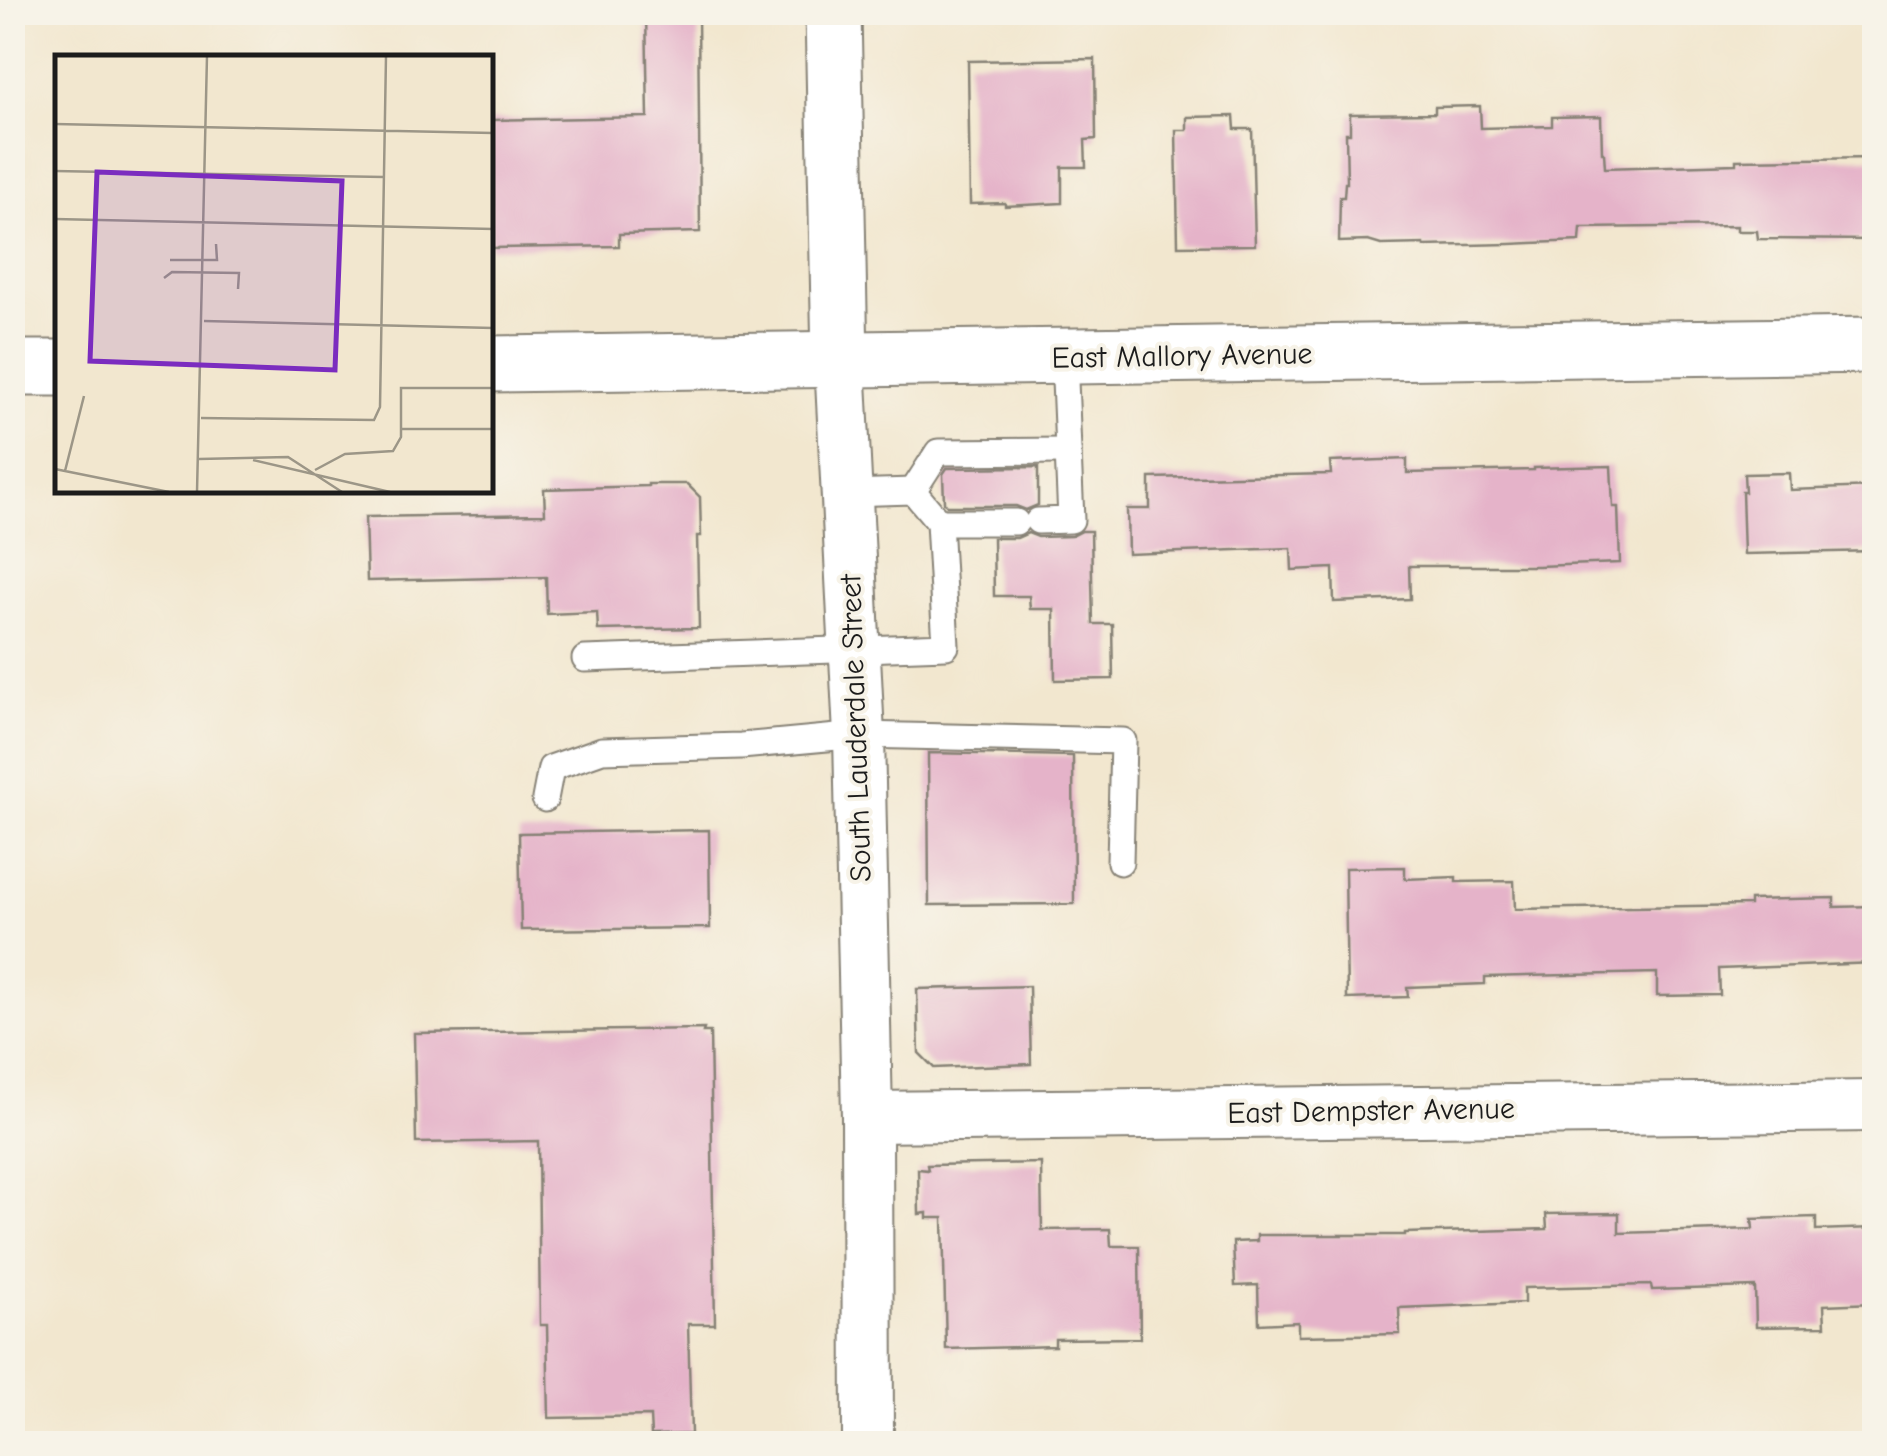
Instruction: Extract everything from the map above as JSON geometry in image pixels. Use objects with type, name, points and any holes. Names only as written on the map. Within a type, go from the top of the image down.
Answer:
[{"type":"main road","name":"South Lauderdale Street","points":[[833,12],[840,361]]},
{"type":"main road","name":"East Mallory Avenue","points":[[492,364],[1874,345]]},
{"type":"main road","points":[[12,368],[55,368]]},
{"type":"street","name":"South Lauderdale Street","points":[[840,361],[860,735],[868,1444]]},
{"type":"street","name":"East Dempster Avenue","points":[[867,1116],[1874,1106]]},
{"type":"lane","points":[[939,522],[1071,520],[1064,358]]},
{"type":"lane","points":[[913,492],[938,452],[1068,451]]},
{"type":"lane","points":[[586,658],[946,646],[939,522],[913,492],[847,493]]},
{"type":"lane","points":[[546,799],[551,768],[602,750],[741,746],[860,735],[1123,741],[1120,862]]},
{"type":"building","points":[[646,12],[698,12],[700,232],[619,234],[619,246],[492,248],[492,120],[648,117]]},
{"type":"building","points":[[1095,59],[1096,139],[1085,140],[1086,167],[1062,167],[1062,203],[970,204],[968,61]]},
{"type":"building","points":[[1480,106],[1481,128],[1552,126],[1552,117],[1601,116],[1605,168],[1736,164],[1736,160],[1874,158],[1874,240],[1758,239],[1757,231],[1737,231],[1737,226],[1581,228],[1580,241],[1510,244],[1424,246],[1339,242],[1350,114],[1435,113],[1435,107]]},
{"type":"building","points":[[1234,116],[1235,129],[1252,129],[1255,245],[1178,246],[1176,130],[1187,130],[1187,117]]},
{"type":"building","points":[[1407,459],[1407,473],[1611,466],[1613,507],[1618,507],[1620,563],[1409,566],[1410,599],[1334,602],[1333,568],[1292,570],[1291,548],[1128,554],[1127,509],[1150,509],[1150,478],[1331,474],[1330,462]]},
{"type":"building","points":[[1038,467],[1038,505],[1026,510],[1016,506],[947,506],[944,502],[943,474],[947,468]]},
{"type":"building","points":[[1789,473],[1790,490],[1874,487],[1874,551],[1744,554],[1744,474]]},
{"type":"building","points":[[687,484],[700,497],[699,628],[598,630],[597,612],[547,614],[546,577],[367,581],[365,517],[545,514],[544,489]]},
{"type":"building","points":[[1091,531],[1093,624],[1112,624],[1113,679],[1055,680],[1054,609],[1030,609],[1029,596],[994,596],[993,538],[1017,538],[1028,533],[1038,537],[1072,536]]},
{"type":"building","points":[[928,753],[1073,756],[1074,904],[929,905]]},
{"type":"building","points":[[709,830],[710,928],[521,930],[519,833]]},
{"type":"building","points":[[1405,867],[1405,879],[1514,881],[1515,909],[1750,905],[1750,900],[1834,898],[1834,907],[1874,906],[1874,963],[1719,969],[1720,995],[1657,996],[1657,973],[1485,977],[1485,984],[1407,987],[1408,997],[1347,999],[1345,868]]},
{"type":"building","points":[[1029,986],[1031,1064],[934,1068],[919,1053],[917,989]]},
{"type":"building","points":[[704,1029],[703,1032],[710,1032],[715,1324],[688,1324],[691,1434],[651,1435],[650,1416],[549,1418],[547,1325],[540,1325],[538,1141],[416,1143],[414,1033]]},
{"type":"building","points":[[1041,1163],[1042,1230],[1110,1229],[1111,1246],[1139,1246],[1140,1338],[1055,1339],[1055,1346],[946,1349],[943,1218],[919,1214],[918,1169],[928,1170],[927,1165]]},
{"type":"building","points":[[1619,1213],[1619,1233],[1753,1229],[1752,1219],[1816,1217],[1816,1230],[1874,1228],[1874,1303],[1824,1305],[1825,1326],[1756,1327],[1755,1287],[1524,1288],[1524,1303],[1399,1308],[1400,1334],[1298,1336],[1298,1322],[1259,1324],[1258,1285],[1235,1286],[1233,1242],[1257,1241],[1257,1235],[1405,1235],[1547,1229],[1546,1214]]}]
